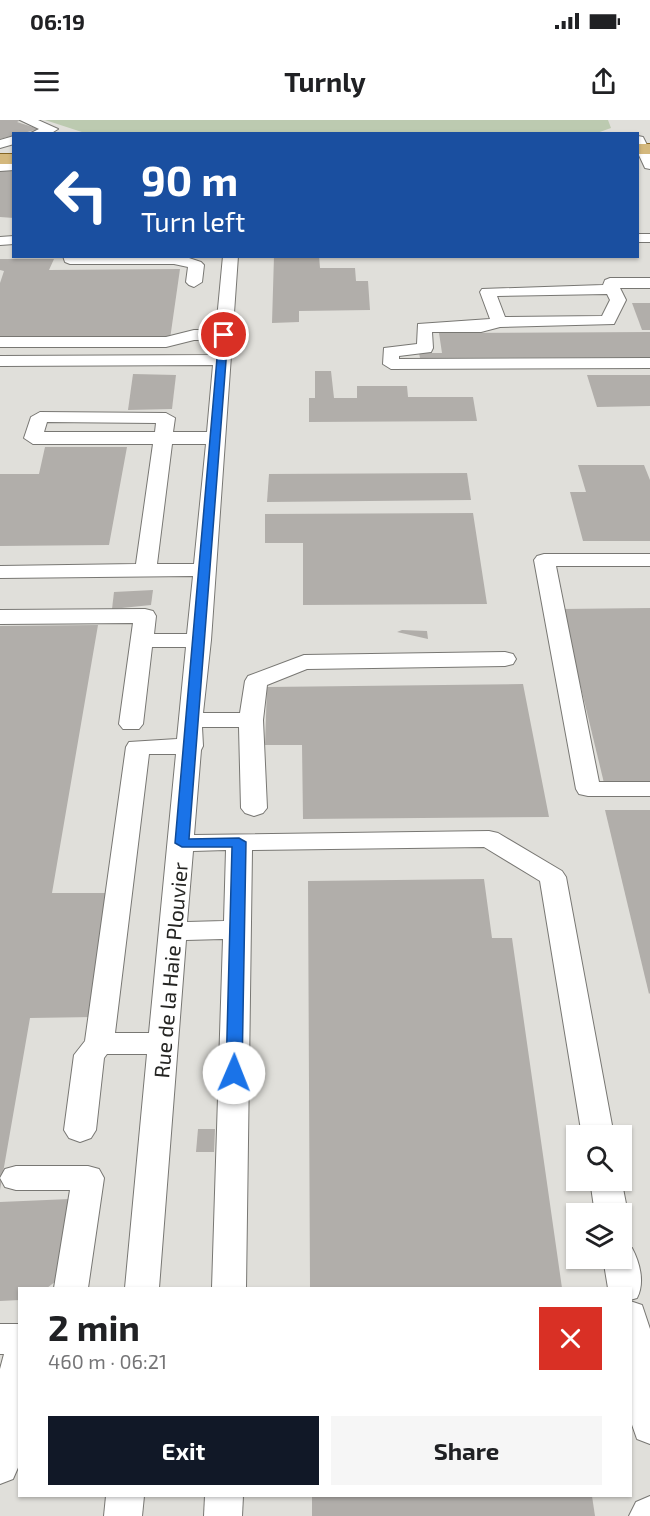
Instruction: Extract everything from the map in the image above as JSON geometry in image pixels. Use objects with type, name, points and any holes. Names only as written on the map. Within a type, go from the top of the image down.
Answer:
[{"type":"street","points":[[26,120],[52,129],[42,132]]},
{"type":"street","points":[[632,130],[650,128]]},
{"type":"street","points":[[70,258],[175,259],[196,265],[194,282]]},
{"type":"street","name":"Rue de la Haie Plouvier","points":[[142,1287],[192,733],[231,258]]},
{"type":"street","points":[[650,283],[610,283],[616,295],[608,321],[499,322],[481,327],[424,327],[425,348],[390,352],[391,364],[650,363]]},
{"type":"street","points":[[499,322],[488,292],[616,295],[639,300]]},
{"type":"street","points":[[0,342],[166,342],[194,336],[224,335]]},
{"type":"street","points":[[0,361],[222,360]]},
{"type":"street","points":[[146,571],[163,438],[166,418],[40,417],[33,438],[163,438],[216,438]]},
{"type":"street","points":[[650,560],[544,560],[588,789],[650,789]]},
{"type":"street","points":[[0,572],[206,570]]},
{"type":"street","points":[[0,617],[145,616],[131,724]]},
{"type":"street","points":[[142,641],[200,640]]},
{"type":"street","points":[[254,808],[251,720],[256,681],[304,662],[505,659]]},
{"type":"street","points":[[80,1130],[89,1055],[99,1044],[138,747],[251,720]]},
{"type":"street","points":[[182,843],[489,839],[553,877],[596,1125]]},
{"type":"street","points":[[229,1287],[239,842]]},
{"type":"street","points":[[174,931],[237,930]]},
{"type":"street","points":[[99,1044],[164,1043]]},
{"type":"street","points":[[16,1178],[88,1178],[71,1287]]},
{"type":"street","points":[[622,1269],[625,1287]]},
{"type":"street","points":[[632,1326],[650,1428]]},
{"type":"street","points":[[0,1339],[18,1339]]},
{"type":"street","points":[[0,1467],[18,1369]]},
{"type":"street","points":[[123,1516],[124,1497]]},
{"type":"street","points":[[223,1516],[224,1497]]},
{"type":"green space","points":[[45,120],[608,120],[611,128],[600,132],[82,132]]},
{"type":"building","points":[[0,120],[21,120],[17,122],[39,129],[12,132],[12,136],[0,139]]},
{"type":"building","points":[[0,169],[12,169],[12,218],[0,217]]},
{"type":"building","points":[[274,258],[319,258],[320,268],[355,268],[356,281],[368,281],[370,310],[299,311],[299,322],[272,323]]},
{"type":"building","points":[[0,259],[54,259],[49,270],[180,269],[170,339],[0,340],[0,283],[4,271],[0,270]]},
{"type":"building","points":[[632,303],[650,303],[650,330],[642,330]]},
{"type":"building","points":[[650,332],[650,357],[420,358],[419,353],[442,353],[439,333]]},
{"type":"building","points":[[315,371],[331,371],[334,398],[357,398],[357,386],[407,386],[408,397],[473,397],[477,421],[309,422],[309,398],[315,398]]},
{"type":"building","points":[[133,374],[176,375],[172,409],[128,410]]},
{"type":"building","points":[[587,375],[650,375],[650,406],[597,407]]},
{"type":"building","points":[[45,447],[127,447],[109,545],[0,546],[0,474],[39,474]]},
{"type":"building","points":[[578,465],[644,465],[650,480],[650,541],[583,541],[570,492],[586,492]]},
{"type":"building","points":[[467,473],[471,500],[267,502],[269,474]]},
{"type":"building","points":[[473,513],[487,604],[303,605],[303,543],[265,543],[265,514]]},
{"type":"building","points":[[153,590],[151,605],[112,609],[114,592]]},
{"type":"building","points":[[650,608],[650,782],[604,783],[562,609]]},
{"type":"building","points":[[98,625],[52,893],[110,893],[94,1017],[30,1018],[0,1190],[0,626]]},
{"type":"building","points":[[402,630],[427,631],[428,639],[397,632]]},
{"type":"building","points":[[523,684],[549,817],[303,819],[302,745],[265,745],[267,687]]},
{"type":"building","points":[[605,810],[650,810],[649,994]]},
{"type":"building","points":[[484,879],[492,938],[512,938],[562,1287],[310,1287],[308,881]]},
{"type":"building","points":[[198,1129],[215,1129],[214,1152],[196,1152]]},
{"type":"building","points":[[70,1199],[60,1278],[48,1287],[18,1287],[18,1300],[0,1301],[0,1202]]},
{"type":"building","points":[[312,1497],[592,1497],[595,1516],[312,1516]]},
{"type":"route","points":[[224,335],[182,843],[239,842],[234,1073]]}]
